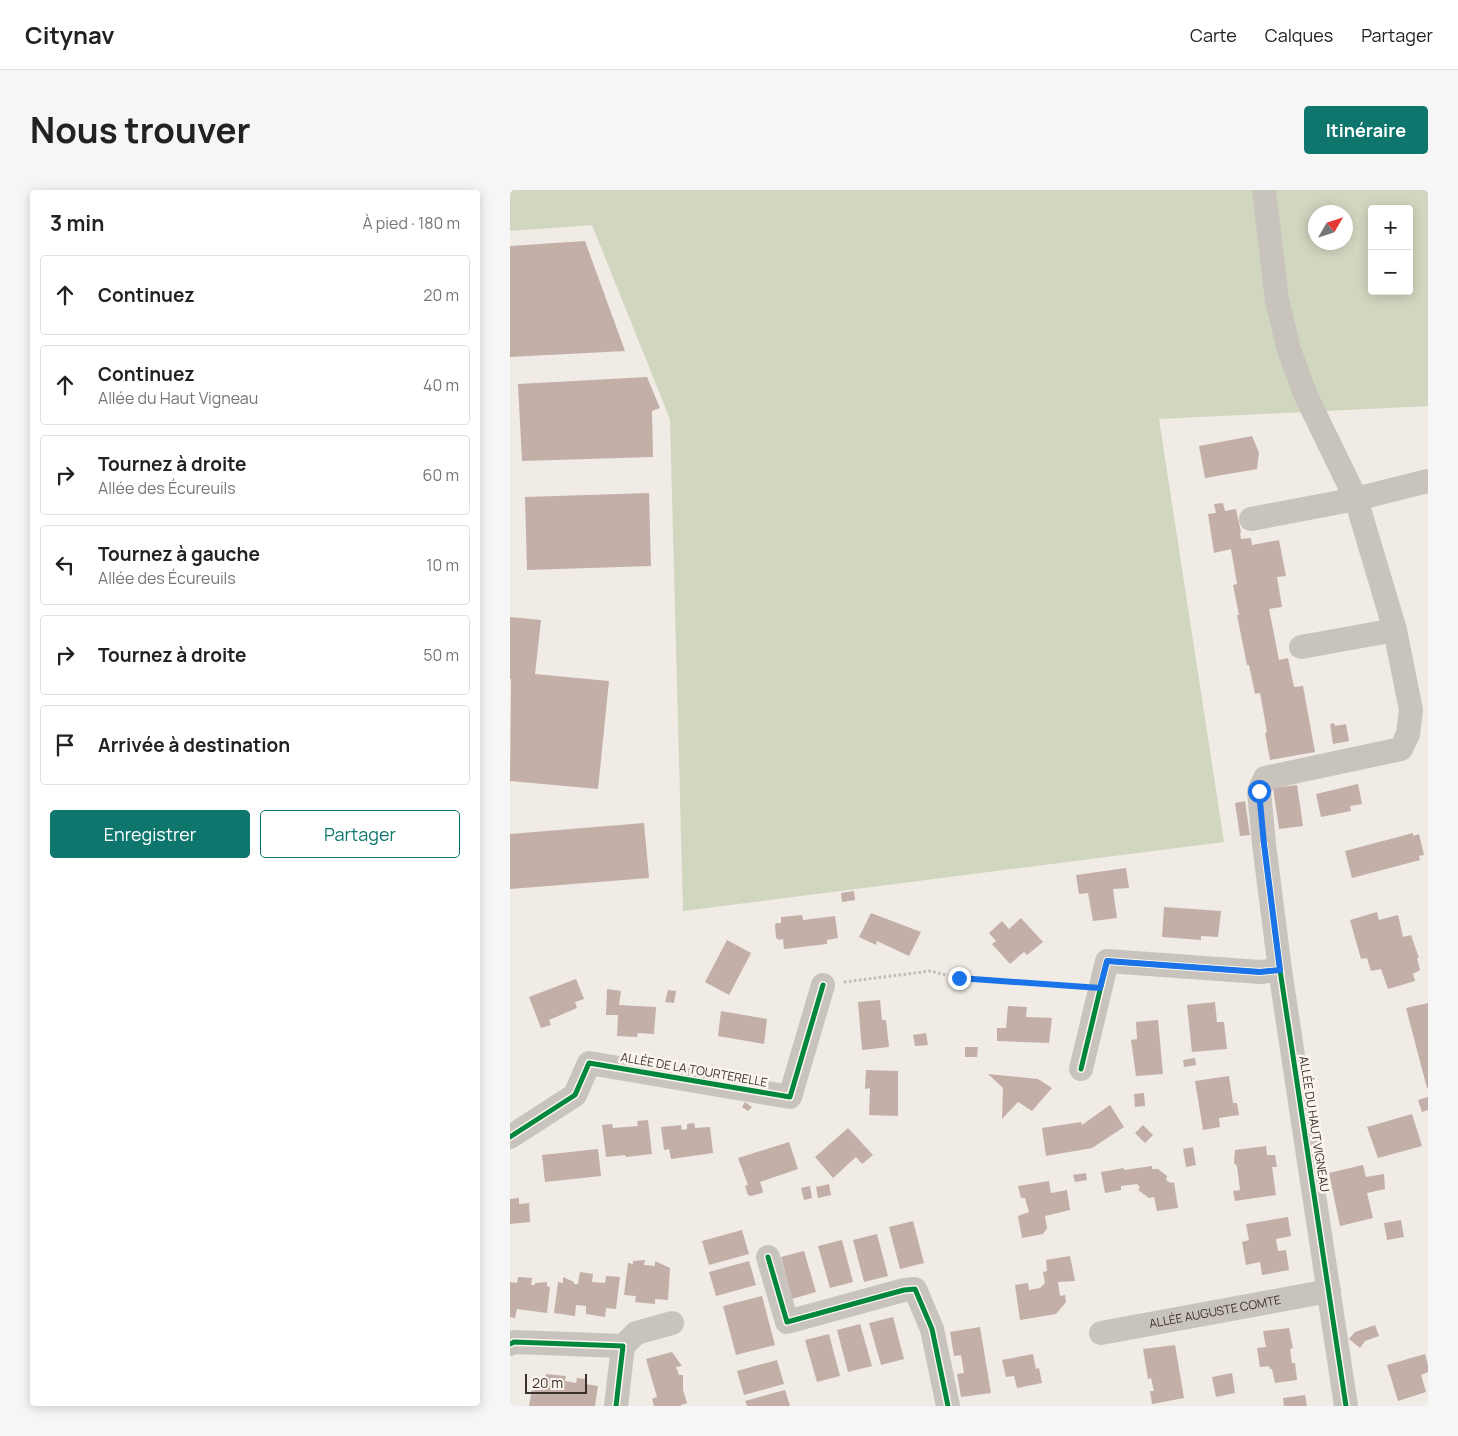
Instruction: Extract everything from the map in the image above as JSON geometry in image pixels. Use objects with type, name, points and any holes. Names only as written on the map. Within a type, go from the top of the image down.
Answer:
[{"type":"street","points":[[1264,190],[1277,300],[1290,350],[1306,396],[1356,499],[1394,630],[1300,647]]},
{"type":"street","points":[[1251,519],[1356,499],[1428,481]]},
{"type":"street","name":"ALLÉE DU HAUT VIGNEAU","points":[[1346,1406],[1280,970],[1259,791],[1265,778],[1401,749],[1408,734],[1411,710],[1394,630]]},
{"type":"street","points":[[1081,1069],[1107,961],[1260,972],[1280,970]]},
{"type":"street","name":"ALLÉE DE LA TOURTERELLE","points":[[510,1137],[575,1095],[589,1063],[790,1097],[823,984]]},
{"type":"street","points":[[768,1257],[786,1322],[904,1290],[915,1289],[932,1329],[948,1406]]},
{"type":"street","name":"ALLÉE AUGUSTE COMTE","points":[[1101,1333],[1329,1291]]},
{"type":"street","points":[[616,1406],[623,1346],[636,1333],[672,1323]]},
{"type":"street","points":[[510,1344],[514,1342],[623,1346]]},
{"type":"path","points":[[823,984],[930,971],[959,978],[1100,988]]},
{"type":"green space","points":[[510,190],[1428,190],[1428,406],[1159,419],[1224,842],[683,911],[670,419],[592,225],[510,231]]},
{"type":"building","points":[[585,241],[625,351],[510,357],[510,246]]},
{"type":"building","points":[[647,377],[660,408],[652,411],[653,457],[522,461],[518,384]]},
{"type":"building","points":[[1252,436],[1259,453],[1257,469],[1205,478],[1199,446]]},
{"type":"building","points":[[649,493],[651,566],[527,570],[525,497]]},
{"type":"building","points":[[1223,503],[1225,511],[1236,509],[1241,539],[1251,538],[1252,545],[1279,540],[1286,576],[1277,577],[1282,607],[1269,609],[1279,660],[1288,658],[1294,687],[1303,686],[1315,752],[1270,760],[1260,693],[1255,694],[1237,615],[1239,615],[1233,585],[1237,584],[1231,549],[1214,553],[1208,514],[1216,513],[1214,504]]},
{"type":"building","points":[[510,617],[541,620],[535,674],[609,681],[598,789],[510,781]]},
{"type":"building","points":[[1334,723],[1335,726],[1346,724],[1349,741],[1333,744],[1330,724]]},
{"type":"building","points":[[1358,784],[1362,804],[1350,806],[1351,811],[1321,817],[1316,794]]},
{"type":"building","points":[[1297,785],[1303,826],[1279,829],[1273,788]]},
{"type":"building","points":[[1245,801],[1250,835],[1240,836],[1235,803]]},
{"type":"building","points":[[644,823],[649,878],[510,889],[510,834]]},
{"type":"building","points":[[1413,833],[1413,836],[1419,834],[1424,855],[1419,856],[1420,860],[1352,878],[1345,851]]},
{"type":"building","points":[[1126,868],[1129,888],[1113,889],[1117,918],[1093,921],[1088,893],[1079,894],[1076,875]]},
{"type":"building","points":[[854,891],[855,900],[842,902],[841,893]]},
{"type":"building","points":[[1164,907],[1221,911],[1218,937],[1201,936],[1201,940],[1162,937]]},
{"type":"building","points":[[1377,912],[1379,920],[1398,915],[1403,937],[1411,935],[1419,958],[1417,958],[1420,970],[1413,974],[1415,981],[1388,989],[1381,969],[1371,971],[1367,958],[1361,959],[1350,920]]},
{"type":"building","points":[[871,913],[921,932],[909,956],[877,941],[876,945],[859,937]]},
{"type":"building","points":[[802,915],[803,920],[835,916],[838,938],[827,940],[827,944],[784,949],[783,939],[779,940],[776,938],[776,923],[781,923],[781,917]]},
{"type":"building","points":[[1021,918],[1043,942],[1027,955],[1024,952],[1010,964],[992,944],[996,941],[989,933],[1002,921],[1009,929]]},
{"type":"building","points":[[727,940],[751,953],[729,995],[705,982]]},
{"type":"building","points":[[576,979],[584,999],[575,1002],[577,1008],[549,1020],[551,1025],[541,1028],[529,997]]},
{"type":"building","points":[[607,989],[621,991],[619,1005],[656,1007],[654,1034],[638,1033],[637,1037],[617,1036],[618,1015],[606,1015]]},
{"type":"building","points":[[668,990],[676,991],[674,1003],[665,1002]]},
{"type":"building","points":[[880,1000],[882,1020],[886,1020],[889,1047],[862,1050],[858,1002]]},
{"type":"building","points":[[1215,1002],[1217,1022],[1224,1022],[1227,1049],[1192,1052],[1187,1005]]},
{"type":"building","points":[[1428,1003],[1428,1088],[1427,1088],[1406,1008]]},
{"type":"building","points":[[1008,1006],[1027,1007],[1026,1017],[1052,1018],[1049,1043],[997,1041],[997,1028],[1006,1028]]},
{"type":"building","points":[[721,1011],[767,1019],[764,1044],[718,1036]]},
{"type":"building","points":[[1158,1020],[1163,1074],[1136,1076],[1131,1040],[1137,1039],[1136,1022]]},
{"type":"building","points":[[926,1033],[928,1045],[915,1046],[913,1035]]},
{"type":"building","points":[[965,1047],[978,1047],[977,1057],[965,1057]]},
{"type":"building","points":[[1195,1058],[1196,1065],[1184,1067],[1183,1060]]},
{"type":"building","points":[[866,1070],[898,1071],[898,1116],[869,1115],[870,1088],[865,1089]]},
{"type":"building","points":[[988,1074],[1038,1079],[1052,1088],[1032,1111],[1018,1102],[1002,1119],[1003,1088]]},
{"type":"building","points":[[1229,1076],[1233,1103],[1237,1103],[1239,1115],[1219,1118],[1220,1127],[1203,1130],[1195,1081]]},
{"type":"building","points":[[1144,1093],[1145,1106],[1135,1107],[1134,1094]]},
{"type":"building","points":[[1428,1097],[1428,1110],[1422,1112],[1418,1100]]},
{"type":"building","points":[[745,1102],[752,1107],[748,1111],[742,1107]]},
{"type":"building","points":[[1110,1105],[1124,1127],[1092,1148],[1046,1156],[1042,1128],[1081,1122],[1082,1125]]},
{"type":"building","points":[[1412,1114],[1422,1146],[1378,1158],[1367,1127]]},
{"type":"building","points":[[648,1120],[652,1154],[606,1157],[602,1125],[612,1124],[613,1128],[638,1126],[637,1121]]},
{"type":"building","points":[[694,1123],[695,1128],[710,1127],[713,1153],[671,1159],[669,1149],[664,1150],[661,1127],[681,1125],[682,1130],[687,1129],[687,1124]]},
{"type":"building","points":[[1143,1125],[1153,1135],[1145,1143],[1135,1133]]},
{"type":"building","points":[[848,1128],[873,1155],[862,1164],[856,1157],[833,1178],[815,1157]]},
{"type":"building","points":[[789,1142],[798,1169],[760,1182],[762,1193],[748,1195],[745,1186],[748,1185],[738,1158]]},
{"type":"building","points":[[1266,1146],[1267,1155],[1275,1155],[1277,1167],[1272,1167],[1276,1195],[1235,1201],[1233,1191],[1240,1190],[1237,1166],[1234,1163],[1235,1150]]},
{"type":"building","points":[[1193,1147],[1196,1165],[1186,1167],[1183,1149]]},
{"type":"building","points":[[598,1149],[601,1176],[545,1182],[542,1155]]},
{"type":"building","points":[[1363,1165],[1366,1177],[1384,1174],[1385,1189],[1367,1193],[1373,1218],[1340,1226],[1329,1173]]},
{"type":"building","points":[[1152,1166],[1152,1169],[1158,1169],[1167,1176],[1166,1180],[1171,1183],[1174,1182],[1178,1208],[1157,1211],[1154,1197],[1149,1198],[1138,1190],[1140,1187],[1137,1184],[1121,1186],[1121,1190],[1105,1193],[1101,1172]]},
{"type":"building","points":[[1086,1173],[1087,1180],[1075,1182],[1073,1175]]},
{"type":"building","points":[[1049,1181],[1051,1193],[1067,1190],[1070,1210],[1045,1216],[1047,1228],[1043,1234],[1022,1238],[1018,1216],[1029,1212],[1025,1198],[1021,1198],[1018,1186]]},
{"type":"building","points":[[829,1184],[831,1195],[818,1198],[816,1187]]},
{"type":"building","points":[[810,1186],[812,1198],[804,1200],[801,1188]]},
{"type":"building","points":[[519,1198],[519,1204],[529,1203],[530,1222],[510,1224],[510,1199]]},
{"type":"building","points":[[1288,1217],[1291,1236],[1276,1239],[1278,1251],[1286,1250],[1289,1270],[1262,1275],[1260,1262],[1246,1265],[1242,1242],[1249,1240],[1246,1224]]},
{"type":"building","points":[[1401,1220],[1404,1237],[1387,1240],[1384,1223]]},
{"type":"building","points":[[913,1221],[924,1263],[900,1269],[889,1227]]},
{"type":"building","points":[[742,1230],[749,1254],[709,1265],[702,1241]]},
{"type":"building","points":[[877,1234],[888,1276],[864,1282],[853,1240]]},
{"type":"building","points":[[842,1240],[853,1282],[830,1288],[818,1246]]},
{"type":"building","points":[[804,1251],[816,1292],[792,1299],[781,1257]]},
{"type":"building","points":[[1070,1256],[1075,1281],[1058,1282],[1060,1296],[1065,1295],[1066,1302],[1056,1314],[1020,1320],[1015,1285],[1028,1283],[1029,1290],[1040,1288],[1045,1283],[1043,1272],[1047,1271],[1046,1260]]},
{"type":"building","points":[[645,1260],[644,1265],[655,1266],[655,1261],[670,1268],[668,1300],[655,1299],[655,1304],[635,1302],[636,1296],[624,1295],[628,1263],[633,1264],[633,1261]]},
{"type":"building","points":[[749,1261],[756,1285],[716,1296],[709,1272]]},
{"type":"building","points":[[580,1272],[593,1274],[592,1282],[605,1283],[606,1276],[620,1277],[616,1309],[606,1308],[605,1317],[586,1314],[586,1306],[576,1305],[575,1316],[554,1313],[558,1282],[563,1283],[563,1277],[574,1282],[574,1284],[578,1284]]},
{"type":"building","points":[[518,1277],[532,1278],[531,1285],[547,1282],[547,1286],[550,1287],[547,1313],[517,1309],[515,1318],[510,1317],[510,1282],[517,1283]]},
{"type":"building","points":[[762,1296],[775,1345],[736,1355],[723,1306]]},
{"type":"building","points":[[893,1317],[904,1359],[881,1365],[869,1323]]},
{"type":"building","points":[[860,1324],[872,1366],[848,1372],[837,1330]]},
{"type":"building","points":[[1375,1325],[1379,1336],[1365,1341],[1360,1348],[1349,1339],[1355,1332]]},
{"type":"building","points":[[980,1327],[991,1393],[961,1397],[957,1374],[964,1373],[961,1355],[954,1356],[950,1332]]},
{"type":"building","points":[[1289,1328],[1293,1348],[1290,1349],[1292,1363],[1295,1363],[1297,1380],[1275,1383],[1272,1369],[1269,1366],[1260,1367],[1257,1348],[1266,1347],[1263,1331]]},
{"type":"building","points":[[829,1334],[840,1376],[817,1382],[805,1340]]},
{"type":"building","points":[[1175,1345],[1184,1398],[1152,1404],[1150,1391],[1154,1391],[1151,1378],[1148,1379],[1143,1349]]},
{"type":"building","points":[[672,1352],[682,1366],[676,1367],[679,1375],[683,1375],[683,1390],[687,1403],[681,1406],[654,1406],[652,1399],[657,1397],[646,1359]]},
{"type":"building","points":[[1033,1354],[1036,1369],[1039,1368],[1042,1383],[1017,1388],[1014,1376],[1006,1377],[1002,1360]]},
{"type":"building","points":[[1425,1354],[1428,1372],[1421,1375],[1426,1392],[1398,1401],[1387,1365]]},
{"type":"building","points":[[777,1360],[784,1384],[744,1395],[737,1371]]},
{"type":"building","points":[[1232,1373],[1235,1393],[1216,1397],[1212,1377]]},
{"type":"building","points":[[546,1374],[566,1376],[565,1381],[576,1383],[577,1378],[586,1379],[586,1384],[598,1386],[595,1406],[529,1406],[534,1377],[545,1379]]},
{"type":"building","points":[[785,1390],[790,1406],[747,1406],[745,1401]]},
{"type":"building","points":[[1305,1395],[1307,1406],[1284,1406],[1283,1398]]},
{"type":"cycle path","points":[[1264,844],[1280,970],[1346,1406]]},
{"type":"cycle path","points":[[1081,1069],[1107,961],[1260,972],[1280,970]]},
{"type":"cycle path","points":[[510,1137],[575,1095],[589,1063],[790,1097],[823,985]]},
{"type":"cycle path","points":[[768,1257],[787,1322],[904,1290],[915,1289],[932,1329],[948,1406]]},
{"type":"cycle path","points":[[510,1344],[514,1342],[623,1346],[616,1406]]},
{"type":"route","points":[[959,978],[1100,988],[1107,961],[1260,972],[1280,970],[1259,791]]}]
